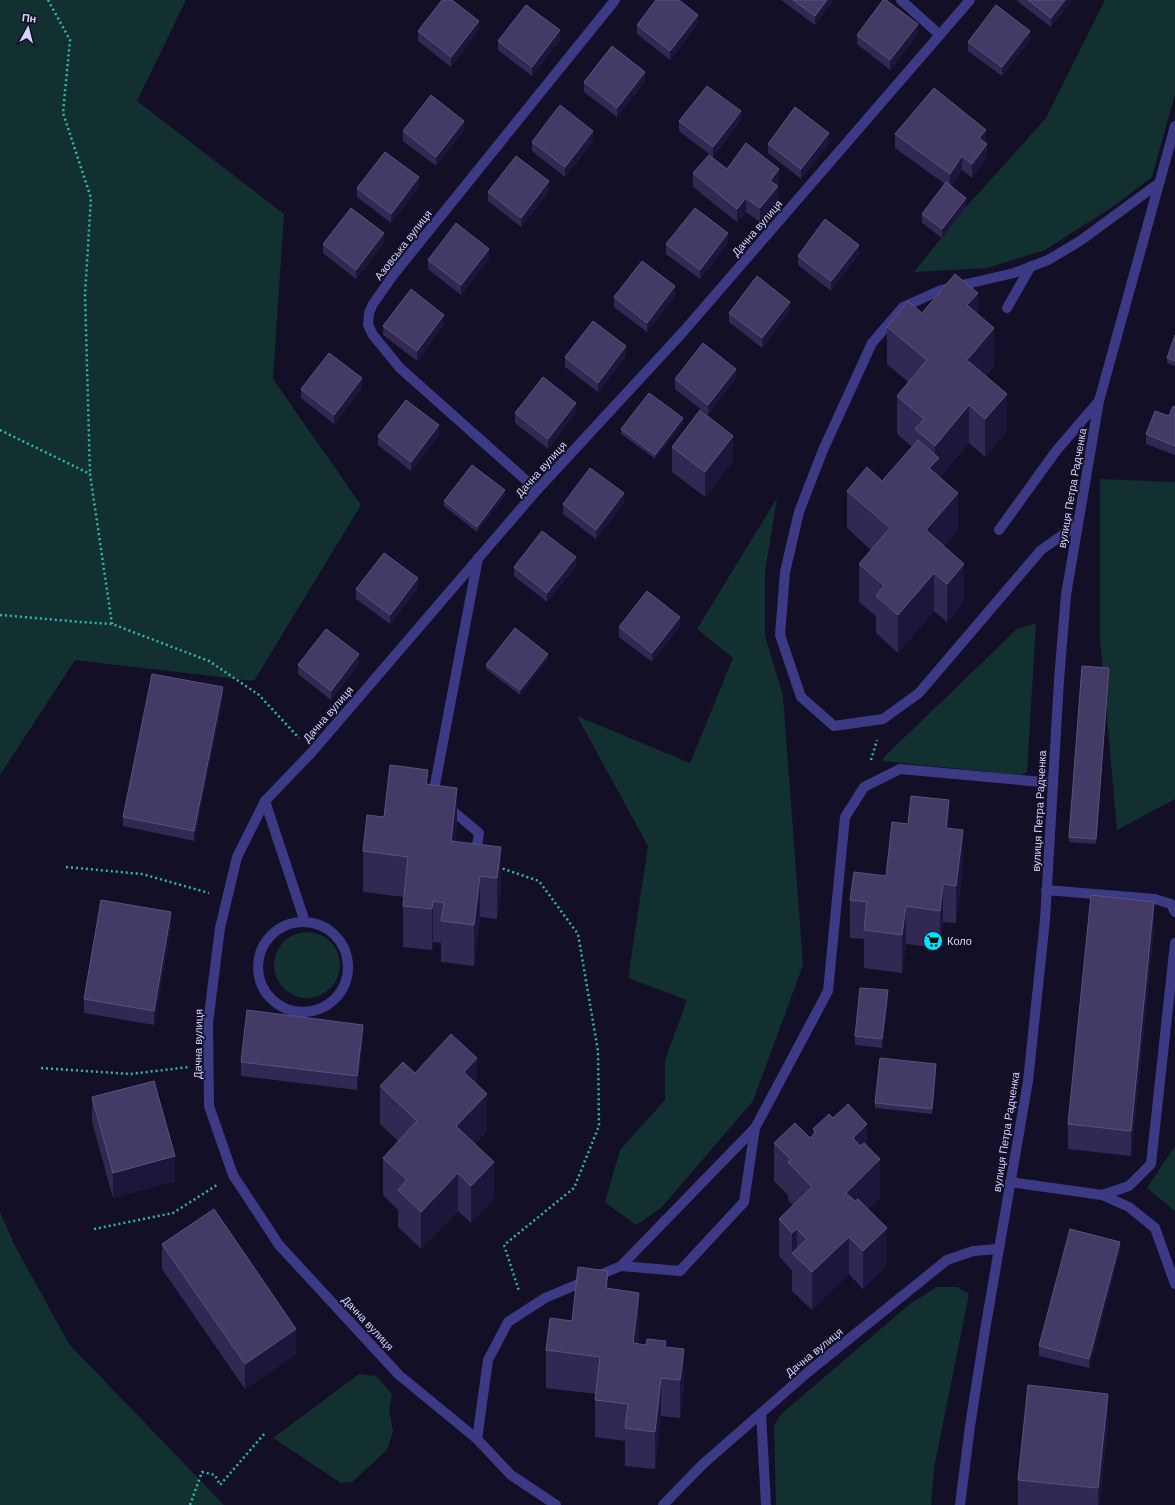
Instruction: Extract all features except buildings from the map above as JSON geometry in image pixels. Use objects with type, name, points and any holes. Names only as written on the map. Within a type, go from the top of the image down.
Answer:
[{"type":"street","name":"Азовська вулиця","points":[[537,490],[400,368],[373,336],[368,325],[369,313],[373,304],[394,274],[589,30],[615,0]]},
{"type":"street","points":[[901,0],[940,35]]},
{"type":"street","name":"Дачна вулиця","points":[[556,1505],[511,1475],[477,1439],[399,1375],[279,1245],[233,1175],[210,1106],[208,1023],[220,928],[237,857],[265,801],[312,752],[537,490],[683,332],[970,0]]},
{"type":"street","name":"вулиця Петра Радченка","points":[[960,1505],[970,1426],[998,1250],[1028,1081],[1044,920],[1059,680],[1066,595],[1099,401],[1175,126]]},
{"type":"street","points":[[1077,525],[1041,550],[919,693],[883,719],[834,726],[801,697],[780,635],[785,572],[799,512],[824,450],[872,343],[903,307],[941,290],[1014,273],[1048,260],[1080,241],[1159,183]]},
{"type":"street","points":[[1007,308],[1031,266]]},
{"type":"street","points":[[999,530],[1056,451],[1099,401]]},
{"type":"street","points":[[473,870],[479,833],[433,795],[478,558]]},
{"type":"street","points":[[477,1439],[488,1360],[508,1322],[545,1298],[621,1266],[755,1128],[828,991],[845,817],[864,786],[900,769],[1053,783]]},
{"type":"street","points":[[265,801],[305,922]]},
{"type":"street","points":[[1046,890],[1156,899],[1171,904],[1175,912]]},
{"type":"street","points":[[305,922],[319,924],[332,932],[342,943],[348,957],[349,972],[345,986],[336,999],[324,1008],[309,1012],[294,1012],[280,1006],[268,996],[261,983],[258,969],[260,954],[266,941],[277,931],[290,924],[305,922]]},
{"type":"street","points":[[1102,1195],[1129,1186],[1151,1164],[1175,943]]},
{"type":"street","points":[[621,1266],[680,1271],[744,1202],[755,1128]]},
{"type":"street","points":[[1010,1182],[1102,1195],[1129,1207],[1154,1228],[1175,1284]]},
{"type":"street","name":"Дачна вулиця","points":[[663,1505],[703,1464],[808,1372],[947,1260],[973,1251],[998,1250]]},
{"type":"street","points":[[761,1413],[766,1505]]},
{"type":"path","points":[[48,0],[70,40],[62,113],[91,198],[85,294],[90,474],[112,624]]},
{"type":"path","points":[[0,430],[90,474]]},
{"type":"path","points":[[0,615],[112,624],[209,661],[259,695],[312,752]]},
{"type":"path","points":[[864,786],[883,719]]},
{"type":"path","points":[[475,859],[539,881],[578,934],[598,1051],[599,1126],[574,1188],[504,1245],[526,1311]]},
{"type":"path","points":[[66,867],[142,874],[227,898]]},
{"type":"path","points":[[41,1068],[130,1074],[209,1065]]},
{"type":"path","points":[[94,1229],[173,1213],[233,1175]]},
{"type":"path","points":[[190,1505],[202,1472],[215,1475],[220,1485],[264,1433]]},
{"type":"green space","points":[[0,0],[186,0],[137,101],[284,214],[273,379],[361,505],[254,681],[75,660],[0,775]]},
{"type":"green space","points":[[1105,0],[1175,0],[1175,94],[1152,177],[1114,206],[1045,250],[987,268],[914,272],[966,207],[1046,118]]},
{"type":"green space","points":[[1100,479],[1175,482],[1175,799],[1117,830],[1100,639]]},
{"type":"green space","points":[[777,498],[765,572],[765,636],[783,696],[803,965],[753,1101],[661,1208],[636,1225],[605,1202],[620,1150],[665,1100],[665,1060],[687,1000],[628,978],[648,846],[577,716],[690,763],[733,658],[697,629]]},
{"type":"green space","points":[[1036,623],[1027,772],[1021,775],[883,761],[884,757],[1017,629]]},
{"type":"green space","points":[[307,932],[320,935],[330,942],[337,952],[340,965],[337,978],[330,988],[320,995],[307,998],[294,995],[284,988],[277,978],[274,965],[277,952],[284,942],[294,935]]},
{"type":"green space","points":[[1175,1146],[1175,1211],[1147,1188]]},
{"type":"green space","points":[[0,1212],[14,1244],[69,1344],[224,1505],[0,1505]]},
{"type":"green space","points":[[937,1287],[957,1287],[969,1294],[934,1468],[931,1505],[776,1505],[774,1425],[781,1414],[910,1304]]},
{"type":"green space","points":[[359,1374],[376,1376],[392,1394],[389,1410],[393,1431],[387,1450],[352,1482],[341,1483],[273,1438]]},
{"type":"place","name":"Коло","points":[[933,941]]}]
